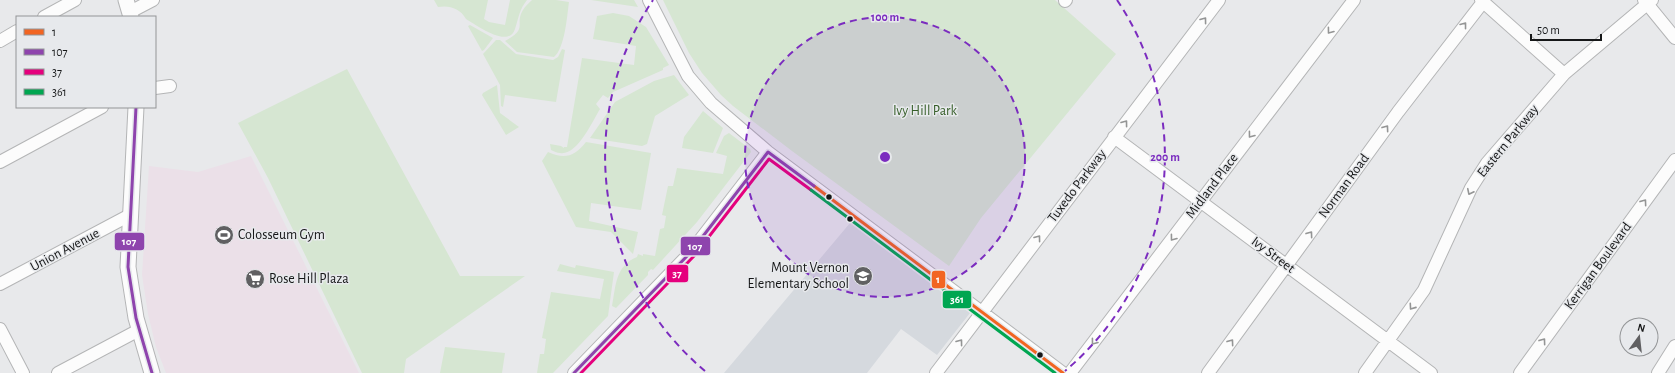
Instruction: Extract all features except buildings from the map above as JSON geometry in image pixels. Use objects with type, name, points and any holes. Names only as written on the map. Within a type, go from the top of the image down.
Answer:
[{"type":"main road","points":[[136,108],[128,267],[139,330],[152,373]]},
{"type":"street","points":[[46,16],[75,0]]},
{"type":"street","points":[[129,10],[153,0]]},
{"type":"street","points":[[649,0],[678,59],[699,90],[716,107],[768,152],[1063,373]]},
{"type":"street","name":"Tuxedo Parkway","points":[[936,373],[1219,0]]},
{"type":"street","name":"Midland Place","points":[[1070,373],[1354,0]]},
{"type":"street","points":[[1482,1],[1564,74]]},
{"type":"street","name":"Norman Road","points":[[1208,373],[1398,112],[1482,1]]},
{"type":"street","points":[[1648,1],[1675,38]]},
{"type":"street","name":"Eastern Parkway","points":[[1365,373],[1424,290],[1471,188],[1487,163],[1564,74],[1648,1]]},
{"type":"street","points":[[0,40],[16,32]]},
{"type":"street","points":[[156,88],[170,86]]},
{"type":"street","points":[[0,162],[100,108]]},
{"type":"street","name":"Ivy Street","points":[[1114,137],[1431,373]]},
{"type":"street","points":[[574,373],[690,253],[768,152]]},
{"type":"street","name":"Kerrigan Boulevard","points":[[1520,373],[1675,160]]},
{"type":"street","name":"Union Avenue","points":[[0,284],[130,215]]},
{"type":"street","points":[[0,329],[23,373]]},
{"type":"street","points":[[58,373],[139,330]]},
{"type":"street","points":[[1658,373],[1675,346]]},
{"type":"shaded area","points":[[251,156],[359,373],[166,373],[156,347],[148,314],[142,275],[149,166],[198,172]]},
{"type":"shaded area","name":"Mount Vernon Elementary School","points":[[850,223],[970,313],[937,355],[901,329],[867,373],[724,373]]},
{"type":"green space","points":[[434,0],[488,0],[484,19],[489,22],[505,25],[510,0],[527,0],[521,10],[512,35],[506,37],[492,34],[484,30],[466,19],[461,12],[454,8],[446,6],[438,7]]},
{"type":"green space","points":[[532,0],[556,0],[569,2],[561,47],[554,57],[517,52],[505,41],[517,33],[523,10]]},
{"type":"green space","points":[[591,0],[634,0],[638,7]]},
{"type":"green space","name":"Ivy Hill Park","points":[[663,0],[1055,0],[1116,54],[981,218],[949,266],[792,151],[733,106],[721,95],[702,73],[689,53]]},
{"type":"green space","points":[[613,13],[629,16],[646,27],[669,65],[663,68],[663,70],[613,92],[608,98],[603,95],[596,104],[600,109],[578,144],[566,153],[559,153],[551,150],[550,144],[564,148],[567,147],[582,58],[634,65],[636,46],[593,39],[597,16]]},
{"type":"green space","points":[[470,25],[493,38],[484,50],[482,51],[468,26]]},
{"type":"green space","points":[[496,40],[500,40],[516,54],[553,60],[558,57],[562,49],[565,50],[556,102],[505,95],[503,107],[501,106],[500,85],[483,54]]},
{"type":"green space","points":[[347,69],[460,276],[525,276],[406,359],[404,373],[362,373],[268,178],[238,123]]},
{"type":"green space","points":[[674,75],[689,95],[655,116],[647,144],[642,146],[590,138],[615,102],[654,81]]},
{"type":"green space","points":[[497,85],[500,113],[519,127],[506,135],[482,95]]},
{"type":"green space","points":[[703,111],[723,128],[713,153],[682,148],[684,137]]},
{"type":"green space","points":[[729,133],[750,149],[751,152],[697,222],[653,270],[651,269],[648,272],[648,275],[616,308],[612,306],[618,277],[624,266],[637,257],[638,254],[643,256],[643,254],[655,256],[660,229],[664,228],[666,216],[662,215],[668,186],[673,186],[677,168],[723,174],[727,156],[716,153],[724,136]]},
{"type":"green space","points":[[586,142],[651,153],[641,210],[591,203],[589,221],[638,232],[633,254],[611,232],[576,227],[542,161],[548,152],[560,156],[569,155],[578,151]]},
{"type":"green space","points":[[560,264],[575,268],[576,265],[614,272],[608,316],[553,373],[537,373],[540,354],[544,354],[546,339],[542,338],[551,292],[600,299],[604,279],[557,271]]},
{"type":"green space","points":[[445,347],[505,353],[502,373],[440,373]]},
{"type":"transit line","name":"107","points":[[136,108],[128,267],[136,318],[152,373]]},
{"type":"transit line","name":"107","points":[[574,373],[690,253],[768,152],[814,186]]},
{"type":"transit line","name":"37","points":[[581,373],[694,256],[769,159],[811,190]]},
{"type":"transit line","name":"1","points":[[814,186],[1063,373]]},
{"type":"transit line","name":"361","points":[[811,190],[1055,373]]},
{"type":"place","name":"Colosseum Gym","points":[[224,235]]},
{"type":"place","name":"Mount Vernon Elementary School","points":[[863,276]]},
{"type":"place","name":"Rose Hill Plaza","points":[[255,279]]}]
